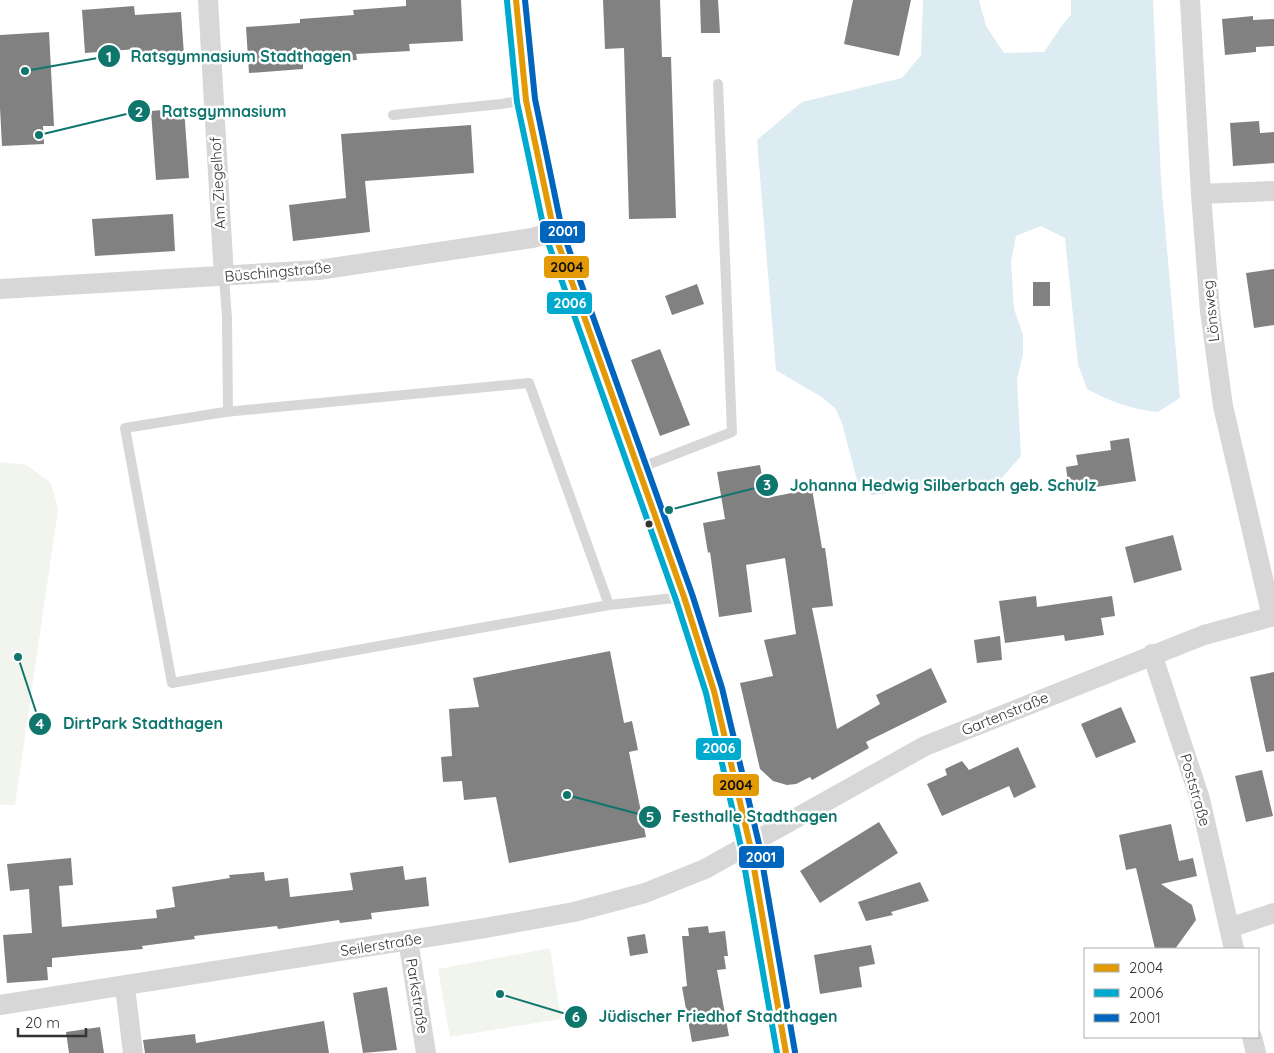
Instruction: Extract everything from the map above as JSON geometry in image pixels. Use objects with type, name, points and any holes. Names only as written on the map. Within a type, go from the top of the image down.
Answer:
[{"type":"street","name":"Am Ziegelhof","points":[[208,0],[224,277]]},
{"type":"street","points":[[516,0],[526,100],[554,232],[637,469],[684,596],[714,691],[750,845],[786,1053]]},
{"type":"street","name":"Lönsweg","points":[[1190,0],[1210,311],[1223,406],[1263,564],[1273,616]]},
{"type":"street","points":[[1201,194],[1274,191]]},
{"type":"street","name":"Büschingstraße","points":[[0,290],[318,270],[532,238],[554,232]]},
{"type":"street","name":"Gartenstraße","points":[[750,845],[925,746],[1152,654],[1204,635],[1273,616]]},
{"type":"street","name":"Poststraße","points":[[1152,654],[1200,799],[1234,948]]},
{"type":"street","name":"Seilerstraße","points":[[0,1005],[124,987],[574,912],[646,893],[705,870],[750,845]]},
{"type":"street","points":[[1229,928],[1274,913]]},
{"type":"street","name":"Parkstraße","points":[[408,940],[426,1053]]},
{"type":"street","points":[[124,987],[133,1053]]},
{"type":"street","points":[[1252,1038],[1256,1053]]},
{"type":"lane","points":[[637,469],[732,432],[718,84]]},
{"type":"lane","points":[[393,115],[526,100]]},
{"type":"lane","points":[[224,277],[227,318],[228,412]]},
{"type":"lane","points":[[609,605],[529,383],[228,412],[125,428],[172,684],[609,605],[684,596]]},
{"type":"shaded area","points":[[923,0],[979,0],[986,26],[1004,53],[1044,52],[1071,15],[1071,0],[1153,0],[1161,180],[1180,398],[1158,412],[1121,404],[1087,389],[1078,364],[1065,238],[1041,226],[1016,236],[1011,262],[1014,309],[1023,335],[1023,354],[1017,379],[1021,456],[999,481],[872,495],[857,480],[842,423],[835,408],[823,398],[776,370],[757,140],[802,102],[902,78],[921,55]]},
{"type":"shaded area","points":[[0,462],[27,465],[51,483],[58,509],[15,805],[0,805]]},
{"type":"shaded area","points":[[550,948],[561,1019],[450,1037],[438,969]]},
{"type":"building","points":[[406,0],[461,0],[463,41],[409,44],[410,51],[356,54],[357,60],[303,63],[303,69],[249,73],[246,27],[300,23],[300,19],[354,15],[353,10],[406,6]]},
{"type":"building","points":[[603,0],[660,0],[662,57],[671,57],[676,218],[629,219],[624,48],[605,49]]},
{"type":"building","points":[[700,0],[718,0],[720,33],[701,33]]},
{"type":"building","points":[[853,0],[911,0],[899,56],[844,44]]},
{"type":"building","points":[[134,6],[135,15],[181,12],[184,55],[138,59],[137,49],[85,53],[82,10]]},
{"type":"building","points":[[1253,16],[1253,20],[1274,19],[1274,46],[1256,47],[1256,52],[1225,55],[1222,19]]},
{"type":"building","points":[[49,32],[54,126],[43,126],[44,144],[2,146],[0,35]]},
{"type":"building","points":[[184,108],[189,178],[156,180],[151,111]]},
{"type":"building","points":[[1259,121],[1260,133],[1274,132],[1274,163],[1233,166],[1230,123]]},
{"type":"building","points":[[471,125],[474,173],[365,181],[370,232],[293,241],[289,205],[346,198],[341,134]]},
{"type":"building","points":[[173,214],[175,251],[95,256],[92,219]]},
{"type":"building","points":[[1274,269],[1274,325],[1254,328],[1246,273]]},
{"type":"building","points":[[1033,282],[1050,282],[1050,306],[1033,306]]},
{"type":"building","points":[[697,284],[704,304],[672,315],[665,296]]},
{"type":"building","points":[[660,349],[690,425],[660,436],[631,360]]},
{"type":"building","points":[[1129,438],[1136,481],[1069,491],[1066,467],[1078,465],[1076,455],[1111,450],[1110,441]]},
{"type":"building","points":[[760,465],[766,498],[812,489],[822,548],[825,548],[833,606],[812,608],[837,729],[880,704],[876,695],[931,668],[947,702],[866,742],[869,748],[812,780],[810,777],[796,784],[787,785],[773,781],[760,769],[740,683],[773,676],[764,640],[796,634],[785,558],[746,565],[752,612],[719,617],[710,552],[708,553],[703,523],[725,519],[717,472]]},
{"type":"building","points":[[1173,535],[1182,570],[1134,583],[1125,547]]},
{"type":"building","points":[[1036,596],[1037,607],[1112,596],[1115,616],[1101,618],[1104,635],[1065,641],[1064,635],[1005,643],[999,601]]},
{"type":"building","points":[[1000,636],[1002,660],[977,663],[974,640]]},
{"type":"building","points":[[610,651],[624,723],[632,721],[638,750],[629,752],[646,837],[509,863],[496,797],[464,800],[462,781],[443,782],[441,757],[452,756],[449,709],[479,707],[473,678]]},
{"type":"building","points":[[1274,672],[1274,751],[1266,752],[1250,677]]},
{"type":"building","points":[[1121,707],[1136,742],[1096,758],[1081,724]]},
{"type":"building","points":[[1018,747],[1036,787],[1014,798],[1009,786],[942,816],[927,784],[947,775],[945,769],[962,761],[969,770]]},
{"type":"building","points":[[1262,770],[1273,816],[1246,822],[1235,776]]},
{"type":"building","points":[[879,822],[898,853],[820,903],[800,871]]},
{"type":"building","points":[[1171,824],[1179,861],[1193,858],[1197,876],[1161,884],[1192,905],[1196,920],[1176,948],[1155,948],[1136,868],[1126,870],[1119,835]]},
{"type":"building","points":[[71,858],[73,885],[59,886],[62,927],[157,918],[156,910],[175,907],[172,887],[230,878],[229,875],[264,872],[265,881],[288,878],[290,897],[353,890],[350,873],[403,866],[405,880],[426,877],[429,906],[371,913],[372,919],[340,923],[339,920],[278,929],[277,926],[194,936],[195,939],[142,946],[143,949],[52,958],[52,967],[47,967],[48,980],[7,983],[3,935],[32,933],[29,889],[10,891],[7,864]]},
{"type":"building","points":[[920,882],[929,901],[891,912],[893,915],[866,921],[858,902]]},
{"type":"building","points":[[708,926],[709,933],[725,931],[728,956],[724,956],[726,969],[717,970],[729,1036],[692,1042],[682,987],[687,986],[682,936],[689,936],[688,928]]},
{"type":"building","points":[[645,934],[648,953],[630,956],[627,937]]},
{"type":"building","points":[[871,945],[875,964],[859,967],[862,987],[820,994],[814,955]]},
{"type":"building","points":[[387,987],[397,1050],[363,1053],[353,993]]},
{"type":"building","points":[[324,1021],[329,1053],[145,1053],[143,1040],[195,1034],[196,1043]]},
{"type":"building","points":[[100,1027],[104,1053],[69,1053],[66,1032]]},
{"type":"transit line","name":"2004","points":[[516,0],[526,100],[554,232],[684,597],[714,691],[750,845],[786,1053]]},
{"type":"transit line","name":"2001","points":[[525,0],[535,99],[562,230],[692,594],[722,688],[759,844],[795,1052]]},
{"type":"transit line","name":"2006","points":[[507,1],[517,102],[545,234],[676,600],[706,693],[741,847],[777,1053]]},
{"type":"place","name":"Ratsgymnasium Stadthagen","points":[[25,71]]},
{"type":"place","name":"Ratsgymnasium","points":[[39,135]]},
{"type":"place","name":"Johanna Hedwig Silberbach geb. Schulz","points":[[669,510]]},
{"type":"place","name":"DirtPark Stadthagen","points":[[18,657]]},
{"type":"place","name":"Festhalle Stadthagen","points":[[567,795]]},
{"type":"place","name":"Jüdischer Friedhof Stadthagen","points":[[500,994]]}]
